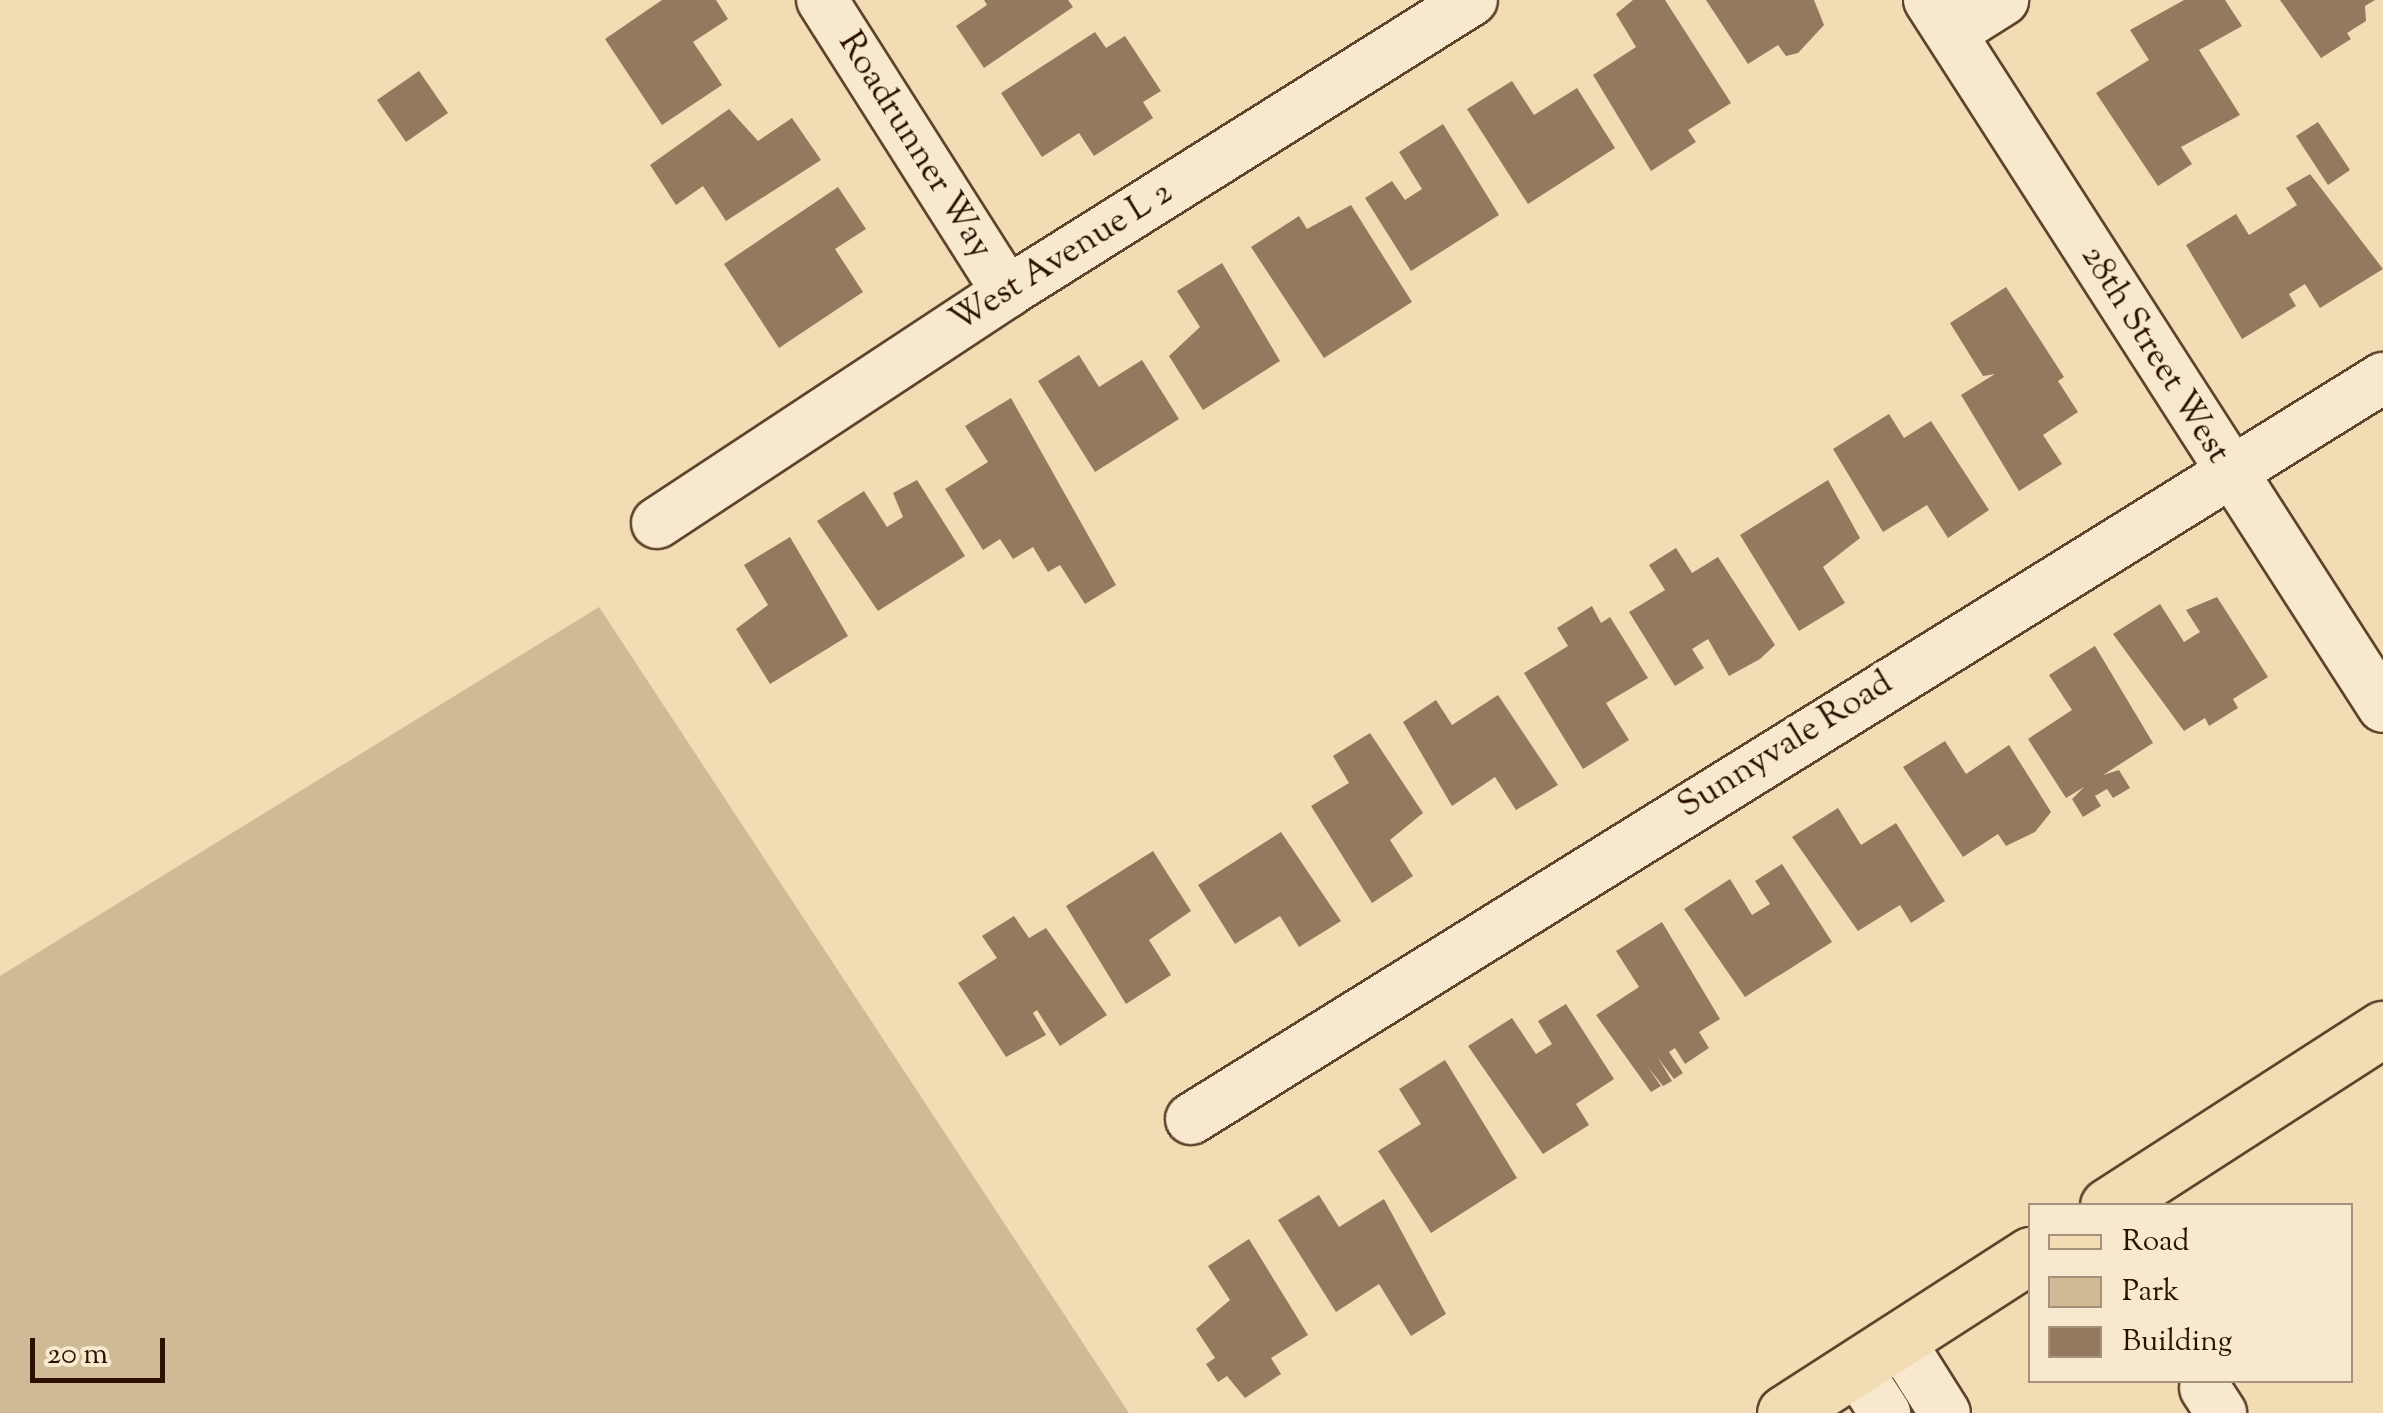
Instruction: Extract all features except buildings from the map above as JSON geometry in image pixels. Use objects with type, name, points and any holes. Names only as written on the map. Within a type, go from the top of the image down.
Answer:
[{"type":"main road","points":[[2113,1203],[2383,1028]]},
{"type":"main road","points":[[1785,1413],[2028,1256]]},
{"type":"street","name":"Roadrunner Way","points":[[822,0],[1007,292]]},
{"type":"street","name":"West Avenue L 2","points":[[657,523],[1007,292],[1472,0]]},
{"type":"street","points":[[1940,17],[2003,0]]},
{"type":"street","name":"28th Street West","points":[[1940,17],[2226,470],[2383,707]]},
{"type":"street","name":"Sunnyvale Road","points":[[1191,1119],[2226,470],[2383,378]]},
{"type":"street","points":[[1877,1354],[1885,1413]]},
{"type":"street","points":[[1877,1354],[1945,1413]]},
{"type":"green space","points":[[599,607],[1129,1413],[0,1413],[0,976]]}]
